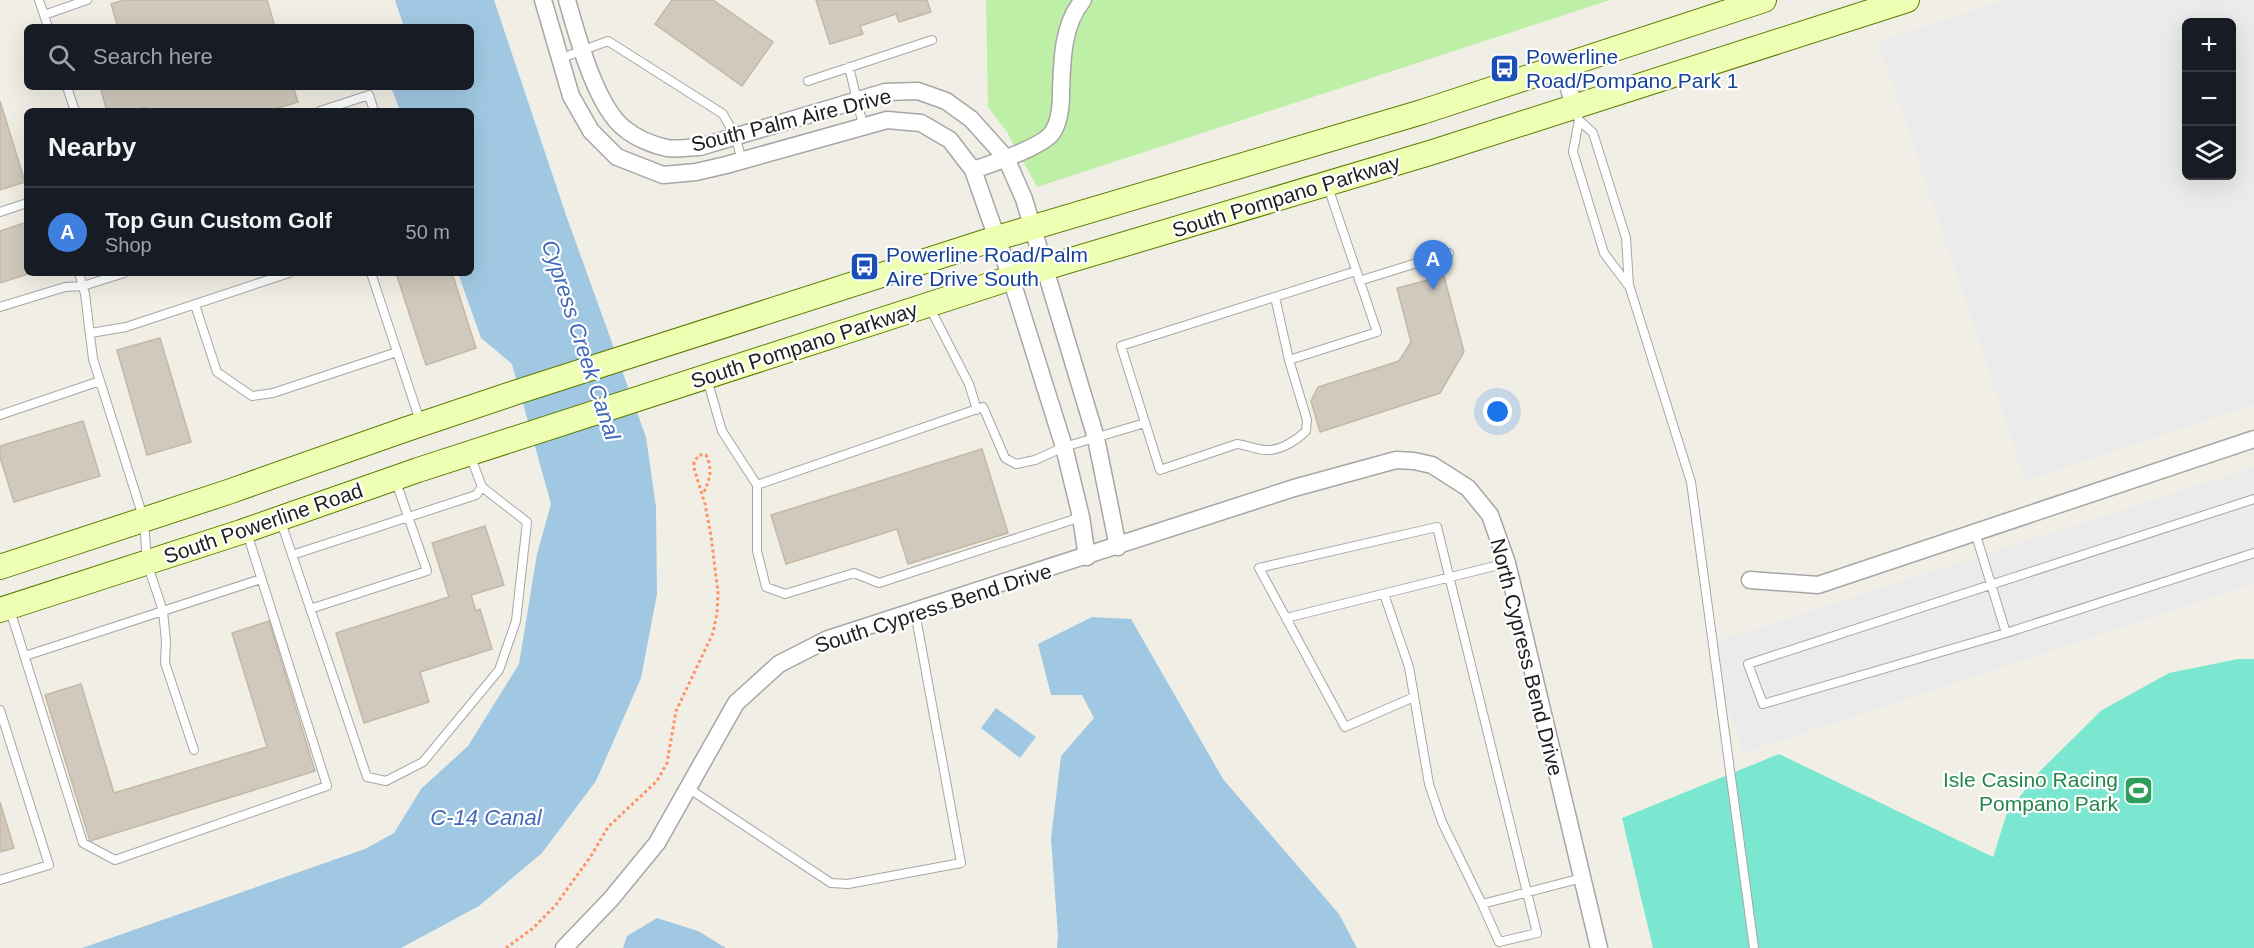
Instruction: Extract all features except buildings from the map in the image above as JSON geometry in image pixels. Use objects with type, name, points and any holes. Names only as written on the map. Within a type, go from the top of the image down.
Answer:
[{"type":"main road","name":"South Pompano Parkway","points":[[514,393],[997,238],[1422,112],[1764,0]]},
{"type":"main road","name":"South Pompano Parkway","points":[[526,435],[1046,267],[1327,183],[1576,114],[1907,0]]},
{"type":"main road","name":"South Powerline Road","points":[[0,567],[514,393]]},
{"type":"main road","name":"South Powerline Road","points":[[5,608],[246,531],[395,478],[526,435]]},
{"type":"street","name":"South Palm Aire Drive","points":[[543,0],[572,96],[591,131],[616,157],[663,175],[696,172],[863,125],[887,120],[921,123],[950,140],[973,170],[997,238]]},
{"type":"street","name":"South Palm Aire Drive","points":[[567,0],[582,50],[602,99],[624,129],[642,140],[668,148],[699,147],[885,92],[918,92],[946,101],[971,119],[1006,158],[1024,199],[1032,228]]},
{"type":"street","points":[[973,170],[1022,152],[1052,133],[1060,111],[1063,47],[1076,8],[1083,0]]},
{"type":"street","points":[[1563,65],[1576,114]]},
{"type":"street","points":[[1032,228],[1046,267],[1096,438],[1118,547]]},
{"type":"street","points":[[997,238],[1064,447],[1088,557]]},
{"type":"street","points":[[1750,580],[1818,585],[2254,439]]},
{"type":"street","name":"North Cypress Bend Drive","points":[[1088,557],[1294,488],[1396,460],[1414,460],[1432,465],[1468,488],[1490,515],[1507,563],[1599,948]]},
{"type":"street","name":"South Cypress Bend Drive","points":[[564,948],[611,899],[657,843],[736,703],[779,664],[828,639],[1088,557]]},
{"type":"lane","points":[[39,0],[47,24]]},
{"type":"lane","points":[[44,15],[87,0]]},
{"type":"lane","points":[[808,81],[933,40]]},
{"type":"lane","points":[[559,59],[608,41],[723,114],[735,136],[742,160]]},
{"type":"lane","points":[[849,67],[863,125]]},
{"type":"lane","points":[[68,90],[74,108]]},
{"type":"lane","points":[[329,108],[369,95],[373,108]]},
{"type":"lane","points":[[1576,114],[1573,152],[1604,253],[1629,285]]},
{"type":"lane","points":[[1576,114],[1593,133],[1626,238],[1629,285],[1691,482],[1754,948]]},
{"type":"lane","points":[[1289,360],[1377,332],[1327,183]]},
{"type":"lane","points":[[0,212],[24,204]]},
{"type":"lane","points":[[1359,281],[1449,253]]},
{"type":"lane","points":[[1275,297],[1289,360],[1307,420],[1306,431],[1299,438],[1274,450],[1237,444],[1160,470],[1121,346],[1356,271]]},
{"type":"lane","points":[[81,276],[91,333],[93,359],[144,520],[147,563],[163,611],[166,640],[165,663],[194,750]]},
{"type":"lane","points":[[0,307],[65,287],[83,286],[115,276]]},
{"type":"lane","points":[[91,333],[126,327],[280,276]]},
{"type":"lane","points":[[372,276],[421,424]]},
{"type":"lane","points":[[195,305],[217,372],[252,396],[273,393],[397,352]]},
{"type":"lane","points":[[929,305],[969,384],[977,410]]},
{"type":"lane","points":[[706,376],[722,431],[757,485],[757,551],[766,587],[785,594],[854,573],[879,583],[1081,517]]},
{"type":"lane","points":[[0,415],[100,381]]},
{"type":"lane","points":[[757,485],[983,408],[1005,458],[1016,464],[1035,460],[1064,447],[1145,423]]},
{"type":"lane","points":[[279,519],[367,777],[386,781],[423,762],[499,670],[516,621],[527,522],[482,487],[470,453]]},
{"type":"lane","points":[[310,609],[427,571],[395,478]]},
{"type":"lane","points":[[292,555],[476,495],[482,487]]},
{"type":"lane","points":[[2254,499],[1748,664],[1763,704],[2006,633],[2254,553]]},
{"type":"lane","points":[[1384,594],[1409,667],[1429,784],[1442,822],[1499,942],[1537,933],[1437,527],[1259,568],[1345,727],[1414,697]]},
{"type":"lane","points":[[5,608],[25,657],[83,843],[115,860],[327,786],[246,531]]},
{"type":"lane","points":[[1974,532],[2006,633]]},
{"type":"lane","points":[[1286,618],[1507,563]]},
{"type":"lane","points":[[25,657],[261,579]]},
{"type":"lane","points":[[688,788],[831,883],[848,884],[961,862],[915,612]]},
{"type":"lane","points":[[0,710],[49,865],[0,880]]},
{"type":"lane","points":[[1482,904],[1582,878]]},
{"type":"path","points":[[506,948],[532,929],[555,906],[591,856],[608,827],[657,781],[667,763],[676,711],[713,633],[717,613],[718,593],[711,536],[703,494],[694,468],[694,462],[699,455],[706,455],[711,466],[703,494]]},
{"type":"green space","points":[[986,0],[1610,0],[1037,187],[1007,132],[988,107]]},
{"type":"shaded area","points":[[2005,0],[2254,0],[2254,405],[2025,481],[1878,41]]},
{"type":"shaded area","points":[[2254,467],[2254,584],[1743,753],[1708,644]]},
{"type":"shaded area","name":"Isle Casino Racing Pompano Park","points":[[2238,659],[2254,659],[2254,948],[1653,948],[1622,818],[1779,754],[1993,857],[2007,813],[2041,770],[2102,710],[2169,673]]},
{"type":"water","name":"C-14 Canal","points":[[395,0],[494,0],[566,215],[646,437],[656,507],[657,594],[641,678],[596,781],[542,853],[479,906],[401,948],[82,948],[365,849],[394,833],[421,789],[468,746],[519,664],[537,554],[551,504],[512,364],[481,338],[459,276],[474,276],[474,108],[399,108],[392,90],[474,90],[474,24],[403,24]]},
{"type":"water","points":[[1092,617],[1131,619],[1223,779],[1339,914],[1357,948],[1057,948],[1051,838],[1061,756],[1094,718],[1082,695],[1051,695],[1038,644]]},
{"type":"water","points":[[996,708],[1036,737],[1020,758],[981,728]]},
{"type":"water","points":[[657,918],[698,931],[726,948],[623,948],[627,936]]},
{"type":"place","name":"Powerline Road/Pompano Park 1","points":[[1505,68]]},
{"type":"place","name":"Powerline Road/Palm Aire Drive South","points":[[865,266]]},
{"type":"place","name":"Top Gun Custom Golf","points":[[1433,290]]},
{"type":"place","name":"Isle Casino Racing Pompano Park","points":[[2139,791]]},
{"type":"water label","name":"Cypress Creek Canal","points":[[581,340]]}]
